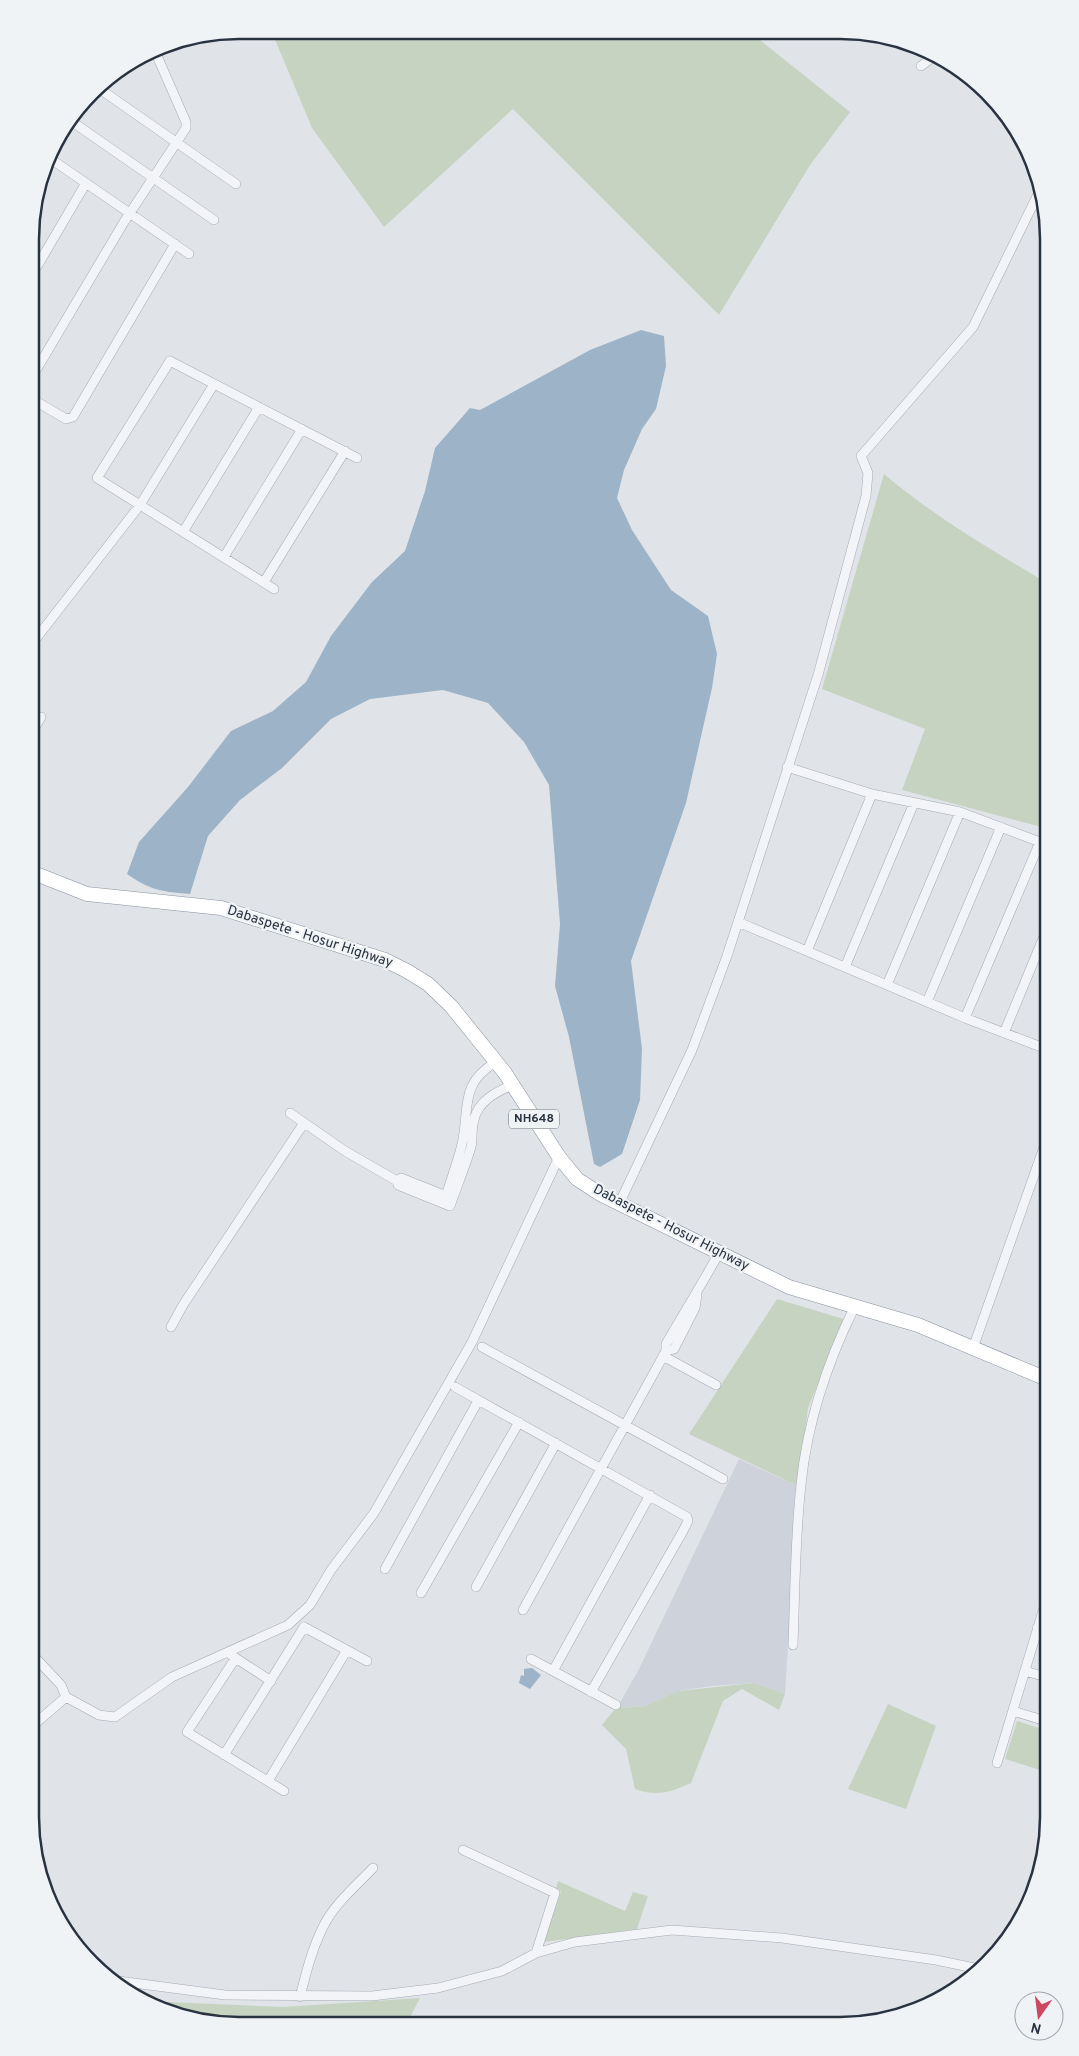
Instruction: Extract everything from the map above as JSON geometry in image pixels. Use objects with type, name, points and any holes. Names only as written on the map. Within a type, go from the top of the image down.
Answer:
[{"type":"highway","name":"Dabaspete - Hosur Highway","points":[[39,875],[94,895],[222,908],[385,960],[428,984],[451,1006],[496,1062],[558,1158],[577,1179],[600,1194],[789,1287],[918,1325],[1040,1376]]},
{"type":"street","points":[[39,365],[130,213],[186,128],[186,122],[157,56]]},
{"type":"street","points":[[921,66],[930,59]]},
{"type":"street","points":[[103,91],[236,184]]},
{"type":"street","points":[[75,124],[214,220]]},
{"type":"street","points":[[54,161],[189,254]]},
{"type":"street","points":[[39,263],[86,183]]},
{"type":"street","points":[[619,1204],[692,1050],[738,922],[818,675],[866,496],[868,473],[861,456],[973,327],[1036,199]]},
{"type":"street","points":[[39,403],[66,419],[73,417],[175,244]]},
{"type":"street","points":[[274,589],[97,478],[170,361],[357,458]]},
{"type":"street","points":[[39,635],[140,505],[214,384]]},
{"type":"street","points":[[183,532],[259,407]]},
{"type":"street","points":[[224,557],[302,429]]},
{"type":"street","points":[[264,582],[345,451]]},
{"type":"street","points":[[787,767],[872,794],[960,812],[1040,842],[965,1018]]},
{"type":"street","points":[[807,951],[872,794]]},
{"type":"street","points":[[845,967],[914,803]]},
{"type":"street","points":[[887,985],[960,812]]},
{"type":"street","points":[[928,1002],[1001,827]]},
{"type":"street","points":[[738,922],[965,1018],[1040,1046]]},
{"type":"street","points":[[1004,1033],[1040,946]]},
{"type":"street","points":[[397,1181],[401,1178],[446,1196],[462,1143],[465,1109],[470,1089],[482,1070],[496,1062]]},
{"type":"street","points":[[290,1113],[345,1151],[397,1181],[398,1185],[450,1206],[472,1145],[474,1120],[478,1111],[483,1103],[496,1092],[512,1085]]},
{"type":"street","points":[[171,1327],[183,1305],[304,1123]]},
{"type":"street","points":[[39,1662],[61,1685],[66,1697],[99,1715],[115,1717],[172,1677],[288,1625],[310,1604],[331,1570],[374,1513],[472,1342],[558,1158]]},
{"type":"street","points":[[973,1348],[1040,1158]]},
{"type":"street","points":[[523,1610],[665,1354],[666,1344],[719,1253]]},
{"type":"street","points":[[793,1645],[801,1484],[807,1448],[820,1395],[855,1306]]},
{"type":"street","points":[[482,1347],[723,1479]]},
{"type":"street","points":[[665,1354],[716,1385]]},
{"type":"street","points":[[455,1387],[650,1495],[682,1514],[688,1521],[592,1692]]},
{"type":"street","points":[[385,1569],[478,1401]]},
{"type":"street","points":[[421,1593],[519,1422]]},
{"type":"street","points":[[476,1587],[556,1443]]},
{"type":"street","points":[[553,1671],[650,1495]]},
{"type":"street","points":[[997,1763],[1040,1619]]},
{"type":"street","points":[[224,1754],[304,1627],[367,1661]]},
{"type":"street","points":[[268,1781],[347,1650]]},
{"type":"street","points":[[227,1652],[234,1659],[270,1680]]},
{"type":"street","points":[[234,1659],[186,1732],[284,1791]]},
{"type":"street","points":[[531,1659],[616,1705]]},
{"type":"street","points":[[1025,1671],[1040,1675]]},
{"type":"street","points":[[39,1720],[66,1697]]},
{"type":"street","points":[[1012,1711],[1040,1720]]},
{"type":"street","points":[[462,1850],[555,1893],[536,1953]]},
{"type":"street","points":[[300,1997],[308,1963],[323,1926],[341,1901],[373,1868]]},
{"type":"street","points":[[126,1982],[225,1995],[372,1996],[438,1988],[502,1971],[536,1953],[575,1942],[672,1930],[695,1930],[782,1938],[936,1960],[972,1968]]},
{"type":"shaded area","points":[[739,1459],[798,1486],[785,1694],[754,1683],[712,1686],[678,1691],[645,1706],[623,1708],[619,1704],[638,1671]]},
{"type":"green space","points":[[275,39],[759,39],[850,112],[810,165],[719,315],[513,109],[384,227],[312,128]]},
{"type":"green space","points":[[884,474],[943,519],[1040,579],[1040,827],[902,790],[925,729],[822,689]]},
{"type":"green space","points":[[777,1299],[844,1319],[808,1408],[798,1486],[689,1434]]},
{"type":"green space","points":[[754,1683],[785,1694],[779,1710],[742,1689],[723,1701],[691,1783],[677,1789],[656,1793],[635,1789],[626,1749],[602,1725],[619,1704],[623,1708],[645,1706],[678,1691]]},
{"type":"green space","points":[[888,1704],[936,1726],[906,1809],[848,1789]]},
{"type":"green space","points":[[1017,1721],[1040,1728],[1040,1770],[1005,1759]]},
{"type":"green space","points":[[558,1881],[625,1911],[633,1892],[648,1896],[637,1929],[544,1942],[561,1891],[556,1888]]},
{"type":"green space","points":[[420,1998],[410,2017],[226,2017],[187,2010],[161,2002],[283,2007]]},
{"type":"water","points":[[641,330],[664,336],[666,366],[656,409],[642,429],[624,470],[617,498],[632,530],[671,590],[708,616],[717,654],[712,688],[686,803],[631,961],[642,1049],[640,1100],[622,1154],[600,1167],[594,1164],[569,1037],[555,986],[560,924],[549,785],[524,742],[488,703],[443,690],[370,699],[331,719],[282,768],[240,800],[208,836],[190,894],[149,887],[127,874],[139,842],[188,787],[231,731],[273,711],[306,682],[331,636],[372,582],[405,551],[425,491],[435,448],[470,408],[480,410],[590,350]]},
{"type":"water","points":[[532,1668],[541,1675],[530,1689],[519,1683],[521,1675],[524,1676],[524,1669]]}]
